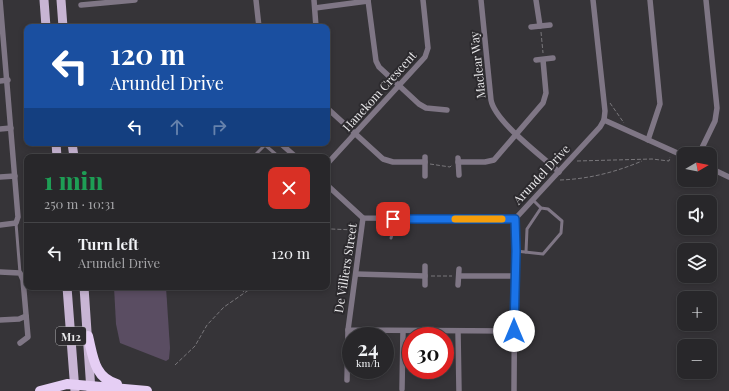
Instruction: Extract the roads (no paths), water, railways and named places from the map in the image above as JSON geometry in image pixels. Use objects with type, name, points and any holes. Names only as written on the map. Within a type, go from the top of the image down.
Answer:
[{"type":"highway","points":[[88,336],[95,364],[99,373],[111,382],[146,391]]},
{"type":"highway","points":[[40,391],[63,384],[75,388],[132,388]]},
{"type":"main road","points":[[44,0],[46,24]]},
{"type":"main road","points":[[61,0],[63,24]]},
{"type":"main road","name":"M12","points":[[68,290],[75,388]]},
{"type":"main road","name":"M12","points":[[84,290],[91,388]]},
{"type":"street","points":[[0,0],[2,33],[8,80],[18,217],[16,223],[0,225]]},
{"type":"street","points":[[81,5],[135,0]]},
{"type":"street","points":[[256,0],[259,24]]},
{"type":"street","points":[[314,0],[316,24]]},
{"type":"street","name":"Hanekom Crescent","points":[[330,161],[355,135],[428,52],[423,0]]},
{"type":"street","name":"Maclear Way","points":[[481,0],[492,106],[497,114],[517,134],[559,172]]},
{"type":"street","points":[[536,0],[540,26]]},
{"type":"street","points":[[593,0],[604,101],[604,120],[677,153]]},
{"type":"street","points":[[648,140],[660,104],[650,0]]},
{"type":"street","points":[[702,147],[715,121],[717,108],[706,0]]},
{"type":"street","points":[[315,8],[368,1],[376,61],[379,67],[419,104],[426,108],[447,110]]},
{"type":"street","points":[[531,27],[550,25]]},
{"type":"street","points":[[536,60],[553,58]]},
{"type":"street","points":[[459,175],[458,160],[486,162],[494,160],[540,108],[545,99],[543,60]]},
{"type":"street","points":[[0,81],[8,80]]},
{"type":"street","points":[[330,111],[355,135],[387,161],[425,160],[425,176]]},
{"type":"street","name":"Arundel Drive","points":[[363,218],[515,219],[554,178],[604,120]]},
{"type":"street","points":[[0,129],[11,128]]},
{"type":"street","points":[[283,146],[291,154]]},
{"type":"street","points":[[717,171],[729,177]]},
{"type":"street","points":[[0,177],[15,176]]},
{"type":"street","points":[[330,188],[363,218]]},
{"type":"street","name":"De Villiers Street","points":[[348,327],[363,218]]},
{"type":"street","points":[[514,391],[515,219]]},
{"type":"street","points":[[425,266],[425,285]]},
{"type":"street","points":[[458,285],[459,269]]},
{"type":"street","points":[[0,272],[20,273],[23,280],[28,337],[20,343]]},
{"type":"street","points":[[356,274],[425,276]]},
{"type":"street","points":[[459,276],[515,276]]},
{"type":"street","points":[[0,320],[26,316]]},
{"type":"street","name":"De Villiers Street","points":[[454,331],[514,331]]},
{"type":"street","points":[[458,331],[459,391]]},
{"type":"street","points":[[402,379],[402,389]]},
{"type":"lane","points":[[256,154],[264,146]]},
{"type":"lane","points":[[268,146],[276,154]]},
{"type":"lane","points":[[516,251],[537,254],[545,253],[561,233],[562,221],[548,209],[541,208],[533,200]]},
{"type":"lane","points":[[526,252],[527,229],[541,208]]},
{"type":"lane","points":[[391,238],[394,231],[393,219]]},
{"type":"lane","points":[[16,223],[20,273]]}]
